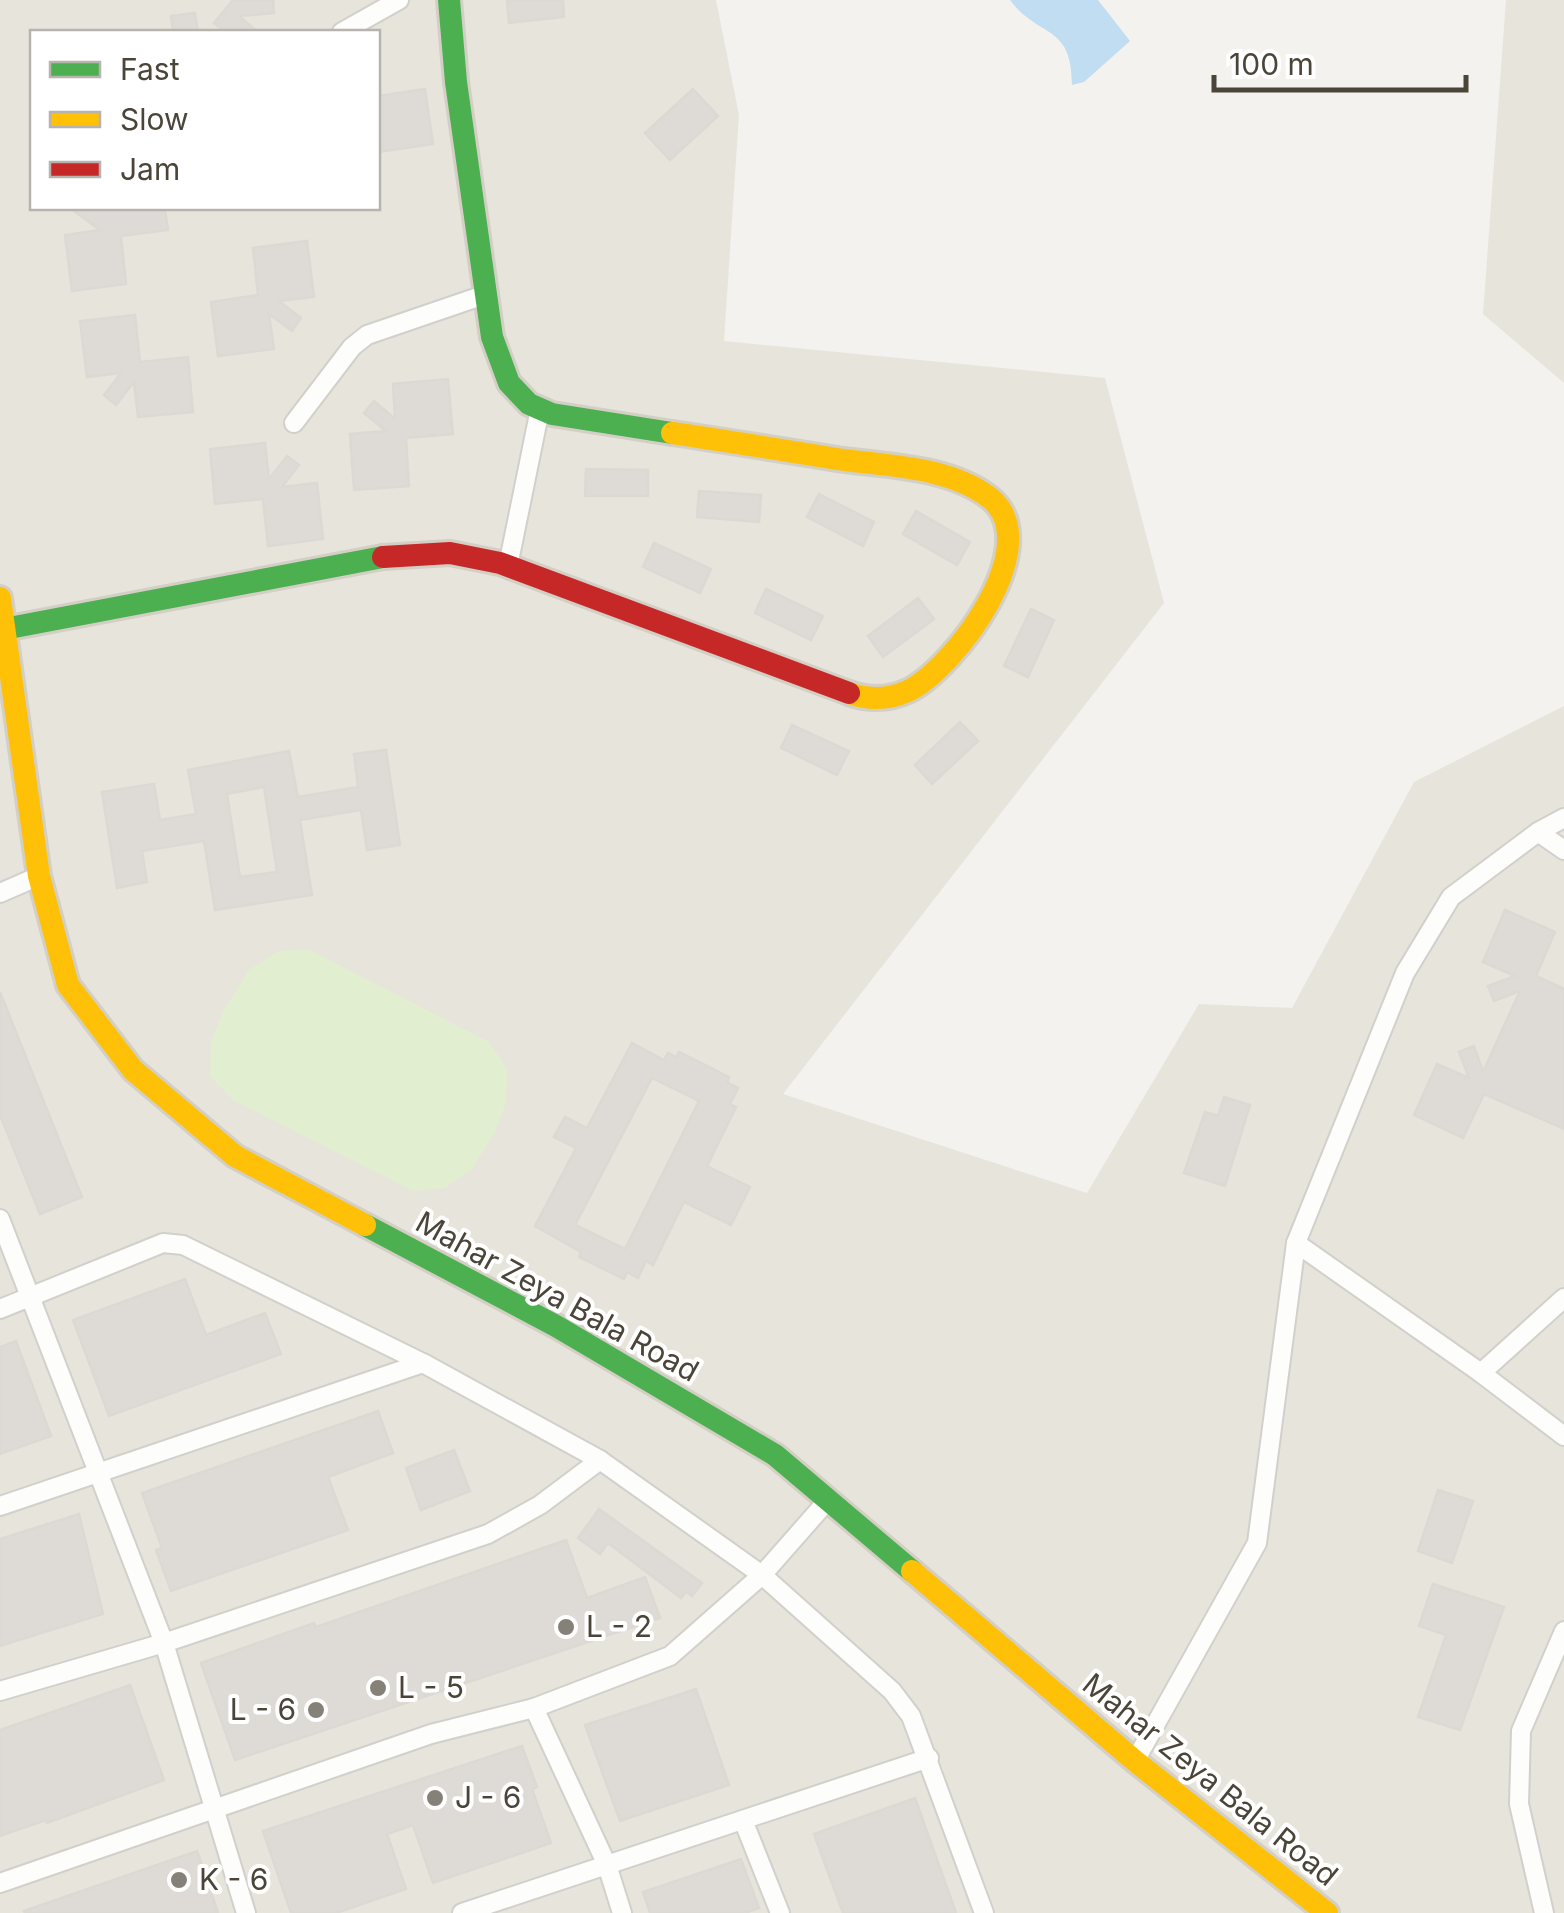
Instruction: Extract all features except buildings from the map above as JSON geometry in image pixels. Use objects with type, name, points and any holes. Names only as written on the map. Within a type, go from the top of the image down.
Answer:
[{"type":"street","points":[[346,30],[399,0]]},
{"type":"street","points":[[4,629],[396,554],[450,553],[508,566],[865,700],[898,696],[920,684],[968,636],[1010,558],[1011,528],[1000,506],[978,490],[936,474],[552,414],[529,404],[510,383],[492,337],[456,82],[449,0]]},
{"type":"street","points":[[294,423],[352,347],[367,335],[486,294]]},
{"type":"street","points":[[508,566],[540,409]]},
{"type":"street","name":"Mahar Zeya Bala Road","points":[[0,598],[38,876],[68,985],[133,1070],[234,1156],[556,1326],[775,1455],[1135,1761],[1327,1913]]},
{"type":"street","points":[[1135,1761],[1257,1543],[1296,1243],[1405,974],[1452,896],[1538,832],[1564,818]]},
{"type":"street","points":[[1538,832],[1564,850]]},
{"type":"street","points":[[0,894],[38,876]]},
{"type":"street","points":[[0,1219],[164,1643],[246,1913]]},
{"type":"street","points":[[0,1309],[163,1243],[183,1245],[423,1364],[600,1460],[762,1575],[892,1692],[911,1716],[929,1758],[984,1913]]},
{"type":"street","points":[[1296,1243],[1564,1436]]},
{"type":"street","points":[[1481,1373],[1564,1298]]},
{"type":"street","points":[[0,1506],[423,1364]]},
{"type":"street","points":[[0,1692],[164,1643],[488,1534],[540,1505],[600,1460]]},
{"type":"street","points":[[0,1882],[431,1734],[534,1708],[609,1676],[670,1656],[762,1575],[828,1500]]},
{"type":"street","points":[[1544,1913],[1519,1804],[1521,1731],[1564,1631]]},
{"type":"street","points":[[534,1708],[607,1865],[622,1913]]},
{"type":"street","points":[[462,1913],[929,1758]]},
{"type":"street","points":[[743,1820],[780,1913]]},
{"type":"shaded area","points":[[0,0],[716,0],[739,115],[724,341],[1105,378],[1164,603],[783,1094],[1087,1193],[1199,1004],[1292,1008],[1414,782],[1564,706],[1564,1913],[0,1913]]},
{"type":"shaded area","points":[[1506,0],[1564,0],[1564,383],[1483,314]]},
{"type":"green space","points":[[308,949],[489,1042],[508,1070],[506,1103],[493,1136],[471,1170],[445,1188],[413,1191],[233,1100],[210,1076],[211,1042],[223,1011],[249,970],[278,951]]},
{"type":"water","points":[[1010,0],[1098,0],[1130,41],[1084,82],[1072,85],[1071,65],[1060,41]]},
{"type":"traffic: fast","points":[[449,0],[456,82],[492,337],[509,383],[529,404],[552,414],[672,433]]},
{"type":"traffic: fast","points":[[4,629],[383,557]]},
{"type":"traffic: fast","points":[[365,1225],[556,1326],[775,1455],[912,1571]]},
{"type":"traffic: slow","points":[[672,433],[936,473],[974,487],[990,498],[1005,519],[1008,544],[1002,573],[970,632],[949,657],[928,678],[901,694],[878,698],[849,693]]},
{"type":"traffic: slow","points":[[0,598],[39,876],[68,985],[133,1070],[235,1156],[365,1225]]},
{"type":"traffic: slow","points":[[912,1571],[1135,1761],[1327,1913]]},
{"type":"traffic: jam","points":[[383,557],[450,553],[500,563],[849,693]]},
{"type":"place","name":"L - 2","points":[[566,1627]]},
{"type":"place","name":"L - 5","points":[[378,1688]]},
{"type":"place","name":"L - 6","points":[[316,1710]]},
{"type":"place","name":"J - 6","points":[[435,1798]]},
{"type":"place","name":"K - 6","points":[[179,1880]]}]
